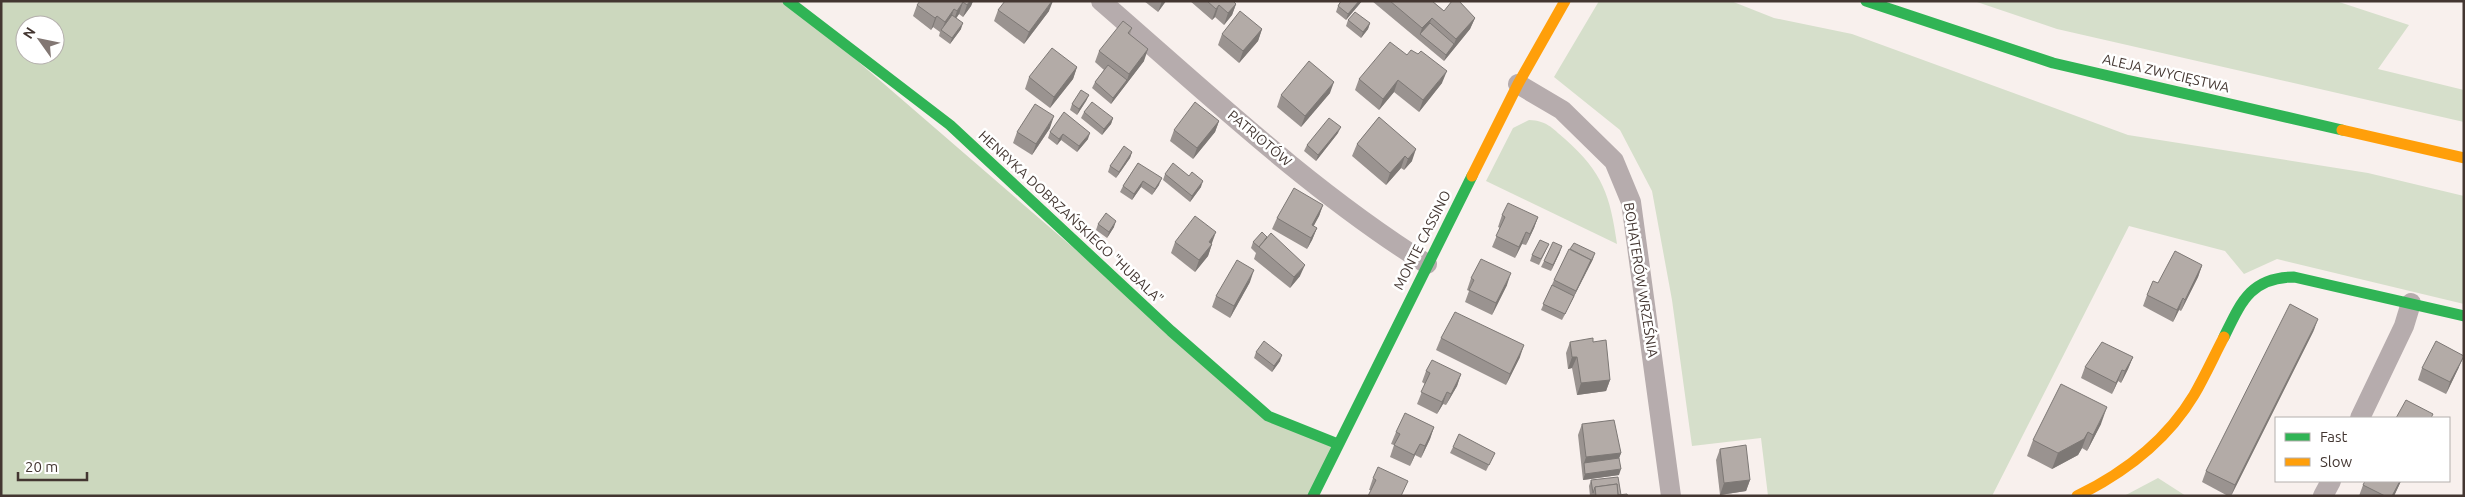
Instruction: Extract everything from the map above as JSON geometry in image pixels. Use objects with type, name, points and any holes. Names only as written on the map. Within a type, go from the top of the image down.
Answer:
[{"type":"street","name":"HENRYKA DOBRZAŃSKIEGO \"HUBALA\"","points":[[788,1],[950,125],[1171,331],[1268,416],[1338,444]]},
{"type":"street","name":"PATRIOTÓW","points":[[1102,1],[1248,129],[1368,226],[1427,264]]},
{"type":"street","name":"MONTE CASSINO","points":[[1312,496],[1518,84],[1565,1]]},
{"type":"street","name":"ALEJA ZWYCIĘSTWA","points":[[1866,1],[2053,63],[2464,158]]},
{"type":"street","name":"BOHATERÓW WRZEŚNIA","points":[[1518,84],[1562,110],[1614,161],[1631,202],[1671,496]]},
{"type":"street","points":[[2076,496],[2096,487],[2138,457],[2167,430],[2194,396],[2239,310],[2250,294],[2263,282],[2276,277],[2294,277],[2464,316]]},
{"type":"street","points":[[2360,417],[2404,326],[2411,303]]},
{"type":"street","points":[[2323,496],[2330,482]]},
{"type":"green space","points":[[1,1],[788,1],[1268,416],[1338,444],[1313,496],[1,496]]},
{"type":"green space","points":[[1599,1],[1731,1],[1774,18],[1852,34],[2128,135],[2368,173],[2464,196],[2464,304],[2277,259],[2244,274],[2225,251],[2129,226],[1992,496],[1768,496],[1761,438],[1692,446],[1672,300],[1652,191],[1620,130],[1554,77]]},
{"type":"green space","points":[[1974,1],[2336,1],[2409,25],[2378,69],[2464,90],[2464,122],[2057,29]]},
{"type":"green space","points":[[1529,120],[1545,123],[1552,128],[1578,151],[1596,174],[1607,198],[1617,244],[1486,181],[1513,128]]},
{"type":"green space","points":[[2158,478],[2186,496],[2124,496]]},
{"type":"building","points":[[920,1],[970,1],[967,5],[963,2],[957,11],[954,9],[945,22],[937,16],[935,18],[917,5]]},
{"type":"building","points":[[1005,1],[1052,1],[1029,32],[998,10]]},
{"type":"building","points":[[1207,1],[1233,1],[1236,4],[1228,13],[1219,5],[1216,9]]},
{"type":"building","points":[[1341,1],[1359,1],[1348,14],[1338,6]]},
{"type":"building","points":[[1390,1],[1432,1],[1444,11],[1452,1],[1459,1],[1475,18],[1456,39],[1432,18],[1422,28]]},
{"type":"building","points":[[1240,11],[1262,29],[1243,51],[1222,34]]},
{"type":"building","points":[[1355,12],[1370,23],[1363,32],[1348,20]]},
{"type":"building","points":[[952,15],[963,23],[952,38],[941,30]]},
{"type":"building","points":[[1123,21],[1132,28],[1128,33],[1148,49],[1129,74],[1099,51]]},
{"type":"building","points":[[1430,23],[1454,44],[1446,55],[1420,34]]},
{"type":"building","points":[[1390,42],[1407,55],[1411,50],[1418,54],[1421,51],[1447,71],[1423,100],[1398,80],[1383,99],[1359,79]]},
{"type":"building","points":[[1052,48],[1077,67],[1054,97],[1029,77]]},
{"type":"building","points":[[1309,61],[1334,82],[1305,116],[1281,95]]},
{"type":"building","points":[[1108,65],[1127,80],[1113,98],[1095,82]]},
{"type":"building","points":[[1081,90],[1089,95],[1079,109],[1072,104]]},
{"type":"building","points":[[1092,102],[1113,118],[1104,129],[1084,112]]},
{"type":"building","points":[[1195,102],[1219,121],[1197,148],[1174,130]]},
{"type":"building","points":[[1035,104],[1054,116],[1036,144],[1017,132]]},
{"type":"building","points":[[1064,112],[1090,133],[1079,146],[1063,134],[1059,139],[1050,132]]},
{"type":"building","points":[[1379,117],[1416,149],[1408,159],[1405,156],[1390,173],[1357,144]]},
{"type":"building","points":[[1329,118],[1341,127],[1318,155],[1307,145]]},
{"type":"building","points":[[1124,146],[1132,152],[1119,172],[1110,166]]},
{"type":"building","points":[[1138,163],[1162,178],[1155,189],[1143,181],[1134,194],[1123,186]]},
{"type":"building","points":[[1173,163],[1189,176],[1192,172],[1203,181],[1192,196],[1165,174]]},
{"type":"building","points":[[1294,188],[1323,205],[1312,225],[1317,228],[1311,238],[1277,218]]},
{"type":"building","points":[[1508,203],[1538,217],[1530,234],[1526,232],[1519,247],[1496,236],[1505,217],[1502,215]]},
{"type":"building","points":[[1106,213],[1116,221],[1109,232],[1098,224]]},
{"type":"building","points":[[1195,216],[1216,232],[1209,242],[1212,244],[1199,260],[1175,242]]},
{"type":"building","points":[[1262,232],[1267,237],[1259,247],[1253,242]]},
{"type":"building","points":[[1271,233],[1305,265],[1294,277],[1259,247]]},
{"type":"building","points":[[1540,240],[1549,244],[1541,259],[1532,255]]},
{"type":"building","points":[[1553,242],[1562,246],[1553,265],[1544,261]]},
{"type":"building","points":[[1574,243],[1595,253],[1589,265],[1591,260],[1570,249]]},
{"type":"building","points":[[1569,249],[1591,260],[1576,291],[1554,280]]},
{"type":"building","points":[[2175,251],[2202,265],[2185,300],[2183,298],[2177,310],[2147,295],[2153,281],[2158,283]]},
{"type":"building","points":[[1481,259],[1511,273],[1496,303],[1469,290],[1474,280],[1471,278]]},
{"type":"building","points":[[1237,260],[1254,270],[1234,306],[1216,296]]},
{"type":"building","points":[[1552,285],[1574,296],[1565,314],[1543,304]]},
{"type":"building","points":[[2290,304],[2318,319],[2235,485],[2206,471]]},
{"type":"building","points":[[1455,312],[1524,345],[1510,374],[1441,338]]},
{"type":"building","points":[[1593,338],[1593,342],[1606,340],[1610,380],[1581,383],[1577,357],[1572,357],[1570,342]]},
{"type":"building","points":[[1264,341],[1282,355],[1274,366],[1256,352]]},
{"type":"building","points":[[2436,341],[2464,356],[2450,382],[2422,368]]},
{"type":"building","points":[[2102,342],[2133,357],[2125,371],[2122,370],[2116,383],[2085,367]]},
{"type":"building","points":[[1432,360],[1461,374],[1451,394],[1447,392],[1442,402],[1421,392],[1430,373],[1426,371]]},
{"type":"building","points":[[2061,384],[2107,407],[2093,435],[2088,432],[2084,439],[2058,453],[2033,440]]},
{"type":"building","points":[[2406,400],[2433,414],[2432,417],[2397,417]]},
{"type":"building","points":[[1405,413],[1434,427],[1425,446],[1420,444],[1414,455],[1394,445],[1400,434],[1396,432]]},
{"type":"building","points":[[1614,420],[1621,453],[1586,457],[1582,424]]},
{"type":"building","points":[[1459,434],[1495,453],[1489,465],[1453,447]]},
{"type":"building","points":[[1746,445],[1750,480],[1724,483],[1720,449]]},
{"type":"building","points":[[1619,458],[1621,469],[1585,474],[1584,463]]},
{"type":"building","points":[[1378,467],[1408,481],[1401,496],[1368,496],[1376,480],[1373,478]]},
{"type":"building","points":[[1618,477],[1621,495],[1618,495],[1617,484],[1595,487],[1593,493],[1591,480]]},
{"type":"building","points":[[2364,482],[2399,482],[2392,496],[2385,496],[2363,485]]},
{"type":"building","points":[[1617,484],[1618,495],[1627,494],[1628,496],[1596,496],[1595,487]]},
{"type":"traffic: fast","points":[[788,1],[950,125],[1171,331],[1268,416],[1338,444]]},
{"type":"traffic: fast","points":[[1866,1],[2053,63],[2342,130]]},
{"type":"traffic: fast","points":[[1313,496],[1472,176]]},
{"type":"traffic: fast","points":[[2224,337],[2236,313],[2249,294],[2267,281],[2279,278],[2294,277],[2464,316]]},
{"type":"traffic: slow","points":[[1472,176],[1518,84],[1565,1]]},
{"type":"traffic: slow","points":[[2342,130],[2464,158]]},
{"type":"traffic: slow","points":[[2077,496],[2128,466],[2158,441],[2171,427],[2194,395],[2224,337]]}]
